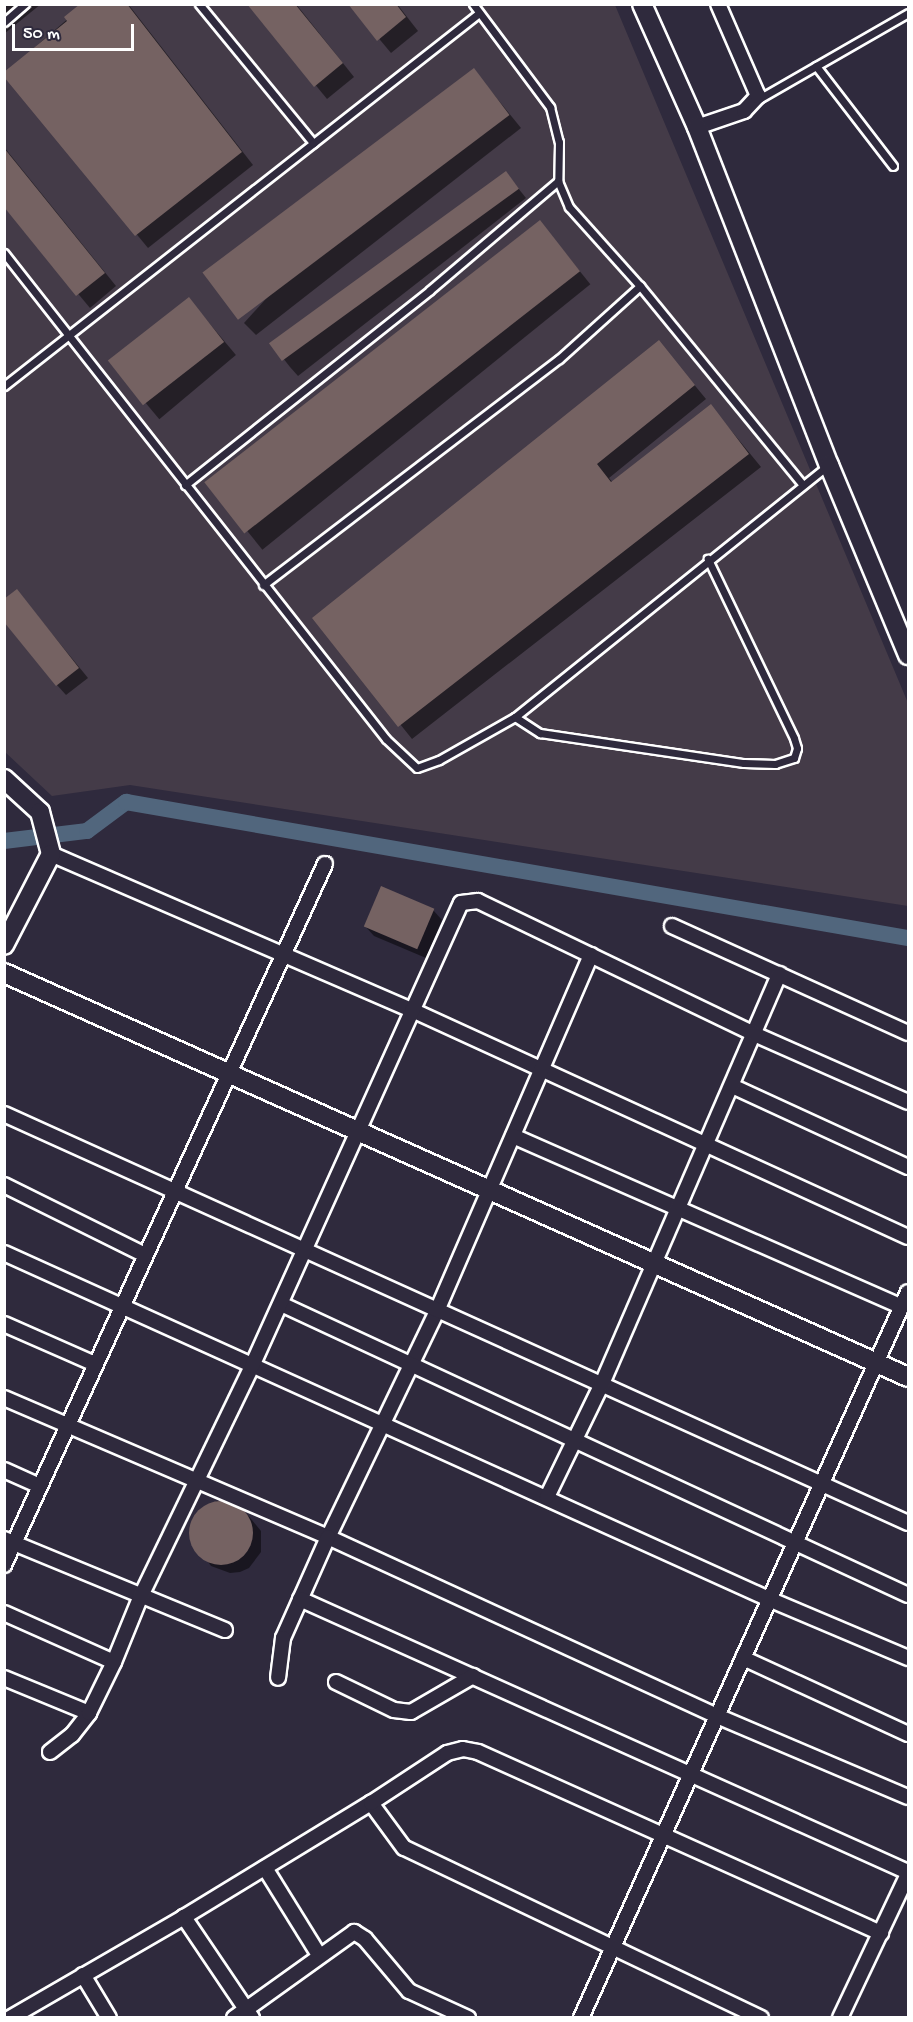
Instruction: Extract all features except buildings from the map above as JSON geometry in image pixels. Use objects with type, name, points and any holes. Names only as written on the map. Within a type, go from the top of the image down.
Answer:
[{"type":"main road","points":[[642,4],[697,127],[829,465],[909,655]]},
{"type":"main road","points":[[4,779],[40,812],[51,854],[4,945]]},
{"type":"main road","points":[[4,973],[909,1377]]},
{"type":"street","points":[[697,127],[739,114],[756,100],[757,89],[718,4]]},
{"type":"street","points":[[51,854],[412,1010],[909,1237]]},
{"type":"street","points":[[4,1565],[9,1541],[67,1425],[325,864]]},
{"type":"street","points":[[50,1752],[72,1735],[89,1713],[114,1662],[140,1598],[198,1482],[281,1304],[453,914],[466,900],[478,901],[754,1034],[909,1102]]},
{"type":"street","points":[[672,926],[909,1033]]},
{"type":"street","points":[[278,1678],[281,1646],[300,1599],[327,1537],[437,1311],[591,955]]},
{"type":"street","points":[[547,1497],[601,1386],[732,1086],[778,974]]},
{"type":"street","points":[[732,1086],[909,1167]]},
{"type":"street","points":[[4,1114],[821,1486],[909,1523]]},
{"type":"street","points":[[513,1136],[902,1307]]},
{"type":"street","points":[[4,1185],[145,1255]]},
{"type":"street","points":[[4,1252],[771,1600],[909,1658]]},
{"type":"street","points":[[581,2018],[611,1946],[692,1776],[909,1292]]},
{"type":"street","points":[[281,1304],[909,1594]]},
{"type":"street","points":[[4,1324],[95,1364]]},
{"type":"street","points":[[4,1398],[327,1537],[717,1716],[909,1797]]},
{"type":"street","points":[[4,1470],[38,1485]]},
{"type":"street","points":[[9,1541],[140,1598],[225,1630]]},
{"type":"street","points":[[300,1599],[909,1873],[840,2018]]},
{"type":"street","points":[[4,1613],[114,1662]]},
{"type":"street","points":[[743,1658],[909,1734]]},
{"type":"street","points":[[336,1682],[394,1710],[411,1712],[473,1676]]},
{"type":"street","points":[[4,1678],[89,1713]]},
{"type":"street","points":[[10,2018],[266,1868],[447,1753],[463,1749],[520,1770],[663,1837],[881,1933]]},
{"type":"street","points":[[371,1803],[405,1848],[761,2018]]},
{"type":"street","points":[[266,1868],[319,1955]]},
{"type":"street","points":[[184,1917],[249,2013]]},
{"type":"street","points":[[234,2018],[249,2013],[348,1933],[359,1934],[409,1991],[468,2018]]},
{"type":"street","points":[[83,1975],[109,2018]]},
{"type":"lane","points":[[4,22],[25,4]]},
{"type":"lane","points":[[199,4],[313,144]]},
{"type":"lane","points":[[473,4],[550,107],[559,142],[558,181],[569,207],[640,286],[802,485]]},
{"type":"lane","points":[[4,386],[479,13]]},
{"type":"lane","points":[[756,100],[909,13]]},
{"type":"lane","points":[[816,66],[893,166]]},
{"type":"lane","points":[[185,485],[430,290],[558,181]]},
{"type":"lane","points":[[4,253],[263,585],[411,765],[424,767],[515,717],[708,559],[829,465]]},
{"type":"lane","points":[[263,585],[559,359],[640,286]]},
{"type":"lane","points":[[515,717],[540,733],[744,763],[775,764],[794,758],[797,748],[794,738],[708,559]]},
{"type":"shaded area","points":[[4,5],[615,5],[908,703],[908,906],[130,785],[52,796],[5,752]]},
{"type":"waterway","points":[[4,841],[87,831],[126,802],[908,938]]}]
